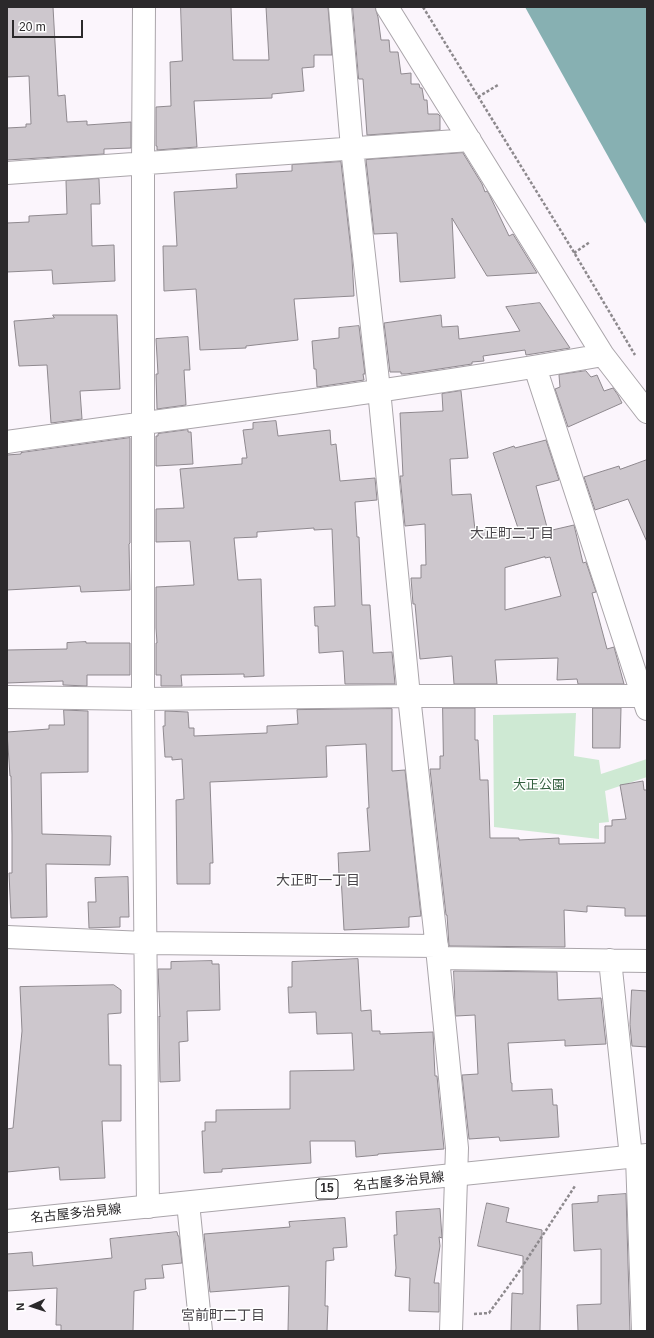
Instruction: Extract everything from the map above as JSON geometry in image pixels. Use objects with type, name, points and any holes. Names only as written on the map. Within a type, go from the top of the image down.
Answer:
[{"type":"street","points":[[144,7],[143,699],[148,1207]]},
{"type":"street","points":[[340,7],[352,148],[457,1148],[451,1323]]},
{"type":"street","points":[[387,7],[603,355],[647,412]]},
{"type":"street","points":[[7,173],[470,140]]},
{"type":"street","points":[[7,442],[378,390],[535,367],[603,355]]},
{"type":"street","points":[[7,697],[143,699],[409,696],[646,699],[535,367]]},
{"type":"street","points":[[7,937],[647,961]]},
{"type":"street","points":[[610,960],[638,1156],[643,1331]]},
{"type":"street","name":"名古屋多治見線","points":[[7,1221],[456,1176],[638,1156]]},
{"type":"street","points":[[188,1203],[201,1331]]},
{"type":"path","points":[[423,7],[572,248],[639,362]]},
{"type":"path","points":[[478,97],[498,86]]},
{"type":"path","points":[[574,253],[590,242]]},
{"type":"path","points":[[567,251],[572,248]]},
{"type":"path","points":[[451,1323],[489,1313],[516,1276],[576,1185]]},
{"type":"green space","name":"大正公園","points":[[576,713],[574,756],[599,760],[601,774],[647,759],[647,777],[605,791],[609,822],[599,823],[599,839],[494,827],[493,715]]},
{"type":"water","points":[[525,7],[647,7],[647,225],[644,221]]},
{"type":"building","points":[[7,7],[53,7],[58,96],[65,95],[67,122],[87,121],[87,125],[131,122],[131,148],[104,149],[104,154],[7,160],[7,128],[26,127],[26,124],[31,124],[29,76],[7,77]]},
{"type":"building","points":[[181,7],[231,7],[233,60],[269,60],[266,7],[328,7],[332,55],[314,55],[314,67],[302,68],[304,91],[272,94],[272,98],[194,101],[197,147],[157,150],[156,107],[171,106],[170,62],[182,61]]},
{"type":"building","points":[[353,7],[375,7],[381,40],[389,40],[390,52],[398,52],[401,74],[411,73],[411,84],[419,84],[420,88],[422,88],[424,100],[427,100],[428,114],[438,114],[440,116],[440,130],[367,135],[363,79],[359,79]]},
{"type":"building","points":[[463,153],[482,184],[485,192],[487,191],[489,194],[509,236],[513,234],[537,273],[487,276],[452,218],[455,278],[400,282],[397,233],[374,234],[366,160]]},
{"type":"building","points":[[341,162],[352,259],[354,296],[294,299],[298,340],[246,346],[246,348],[200,350],[196,289],[164,291],[163,246],[177,246],[174,192],[237,188],[236,174],[292,171],[292,165]]},
{"type":"building","points":[[99,179],[100,204],[91,204],[92,246],[114,245],[115,281],[53,284],[52,270],[7,272],[7,223],[29,222],[29,216],[67,214],[66,181]]},
{"type":"building","points":[[540,303],[570,348],[526,355],[525,350],[483,356],[484,361],[472,362],[472,364],[406,374],[401,374],[401,372],[390,372],[384,323],[441,315],[442,327],[458,326],[459,339],[520,331],[506,307]]},
{"type":"building","points":[[53,315],[117,315],[120,389],[80,391],[82,419],[51,423],[47,365],[19,366],[14,321],[54,318]]},
{"type":"building","points":[[359,326],[365,374],[363,374],[364,380],[317,387],[312,341],[339,338],[339,328]]},
{"type":"building","points":[[188,337],[190,370],[184,370],[186,405],[157,409],[156,374],[158,374],[156,339]]},
{"type":"building","points":[[586,371],[591,377],[597,375],[604,391],[613,388],[622,403],[568,427],[555,389],[560,387],[559,375]]},
{"type":"building","points":[[461,391],[468,458],[450,459],[452,495],[471,494],[475,530],[518,528],[493,453],[514,446],[515,448],[546,440],[559,480],[536,486],[548,531],[574,525],[583,563],[586,562],[596,592],[592,593],[607,649],[614,647],[624,684],[578,684],[577,679],[557,680],[558,658],[495,660],[497,684],[454,684],[452,656],[420,659],[411,578],[421,578],[421,565],[426,565],[425,524],[405,526],[400,476],[403,476],[400,413],[443,411],[442,394]],"holes":[[[550,557],[561,596],[505,610],[505,568]]]},
{"type":"building","points":[[276,421],[278,436],[330,430],[331,445],[336,444],[340,481],[375,478],[377,500],[355,502],[357,537],[359,537],[362,605],[370,605],[373,653],[392,652],[395,684],[345,684],[343,651],[319,653],[318,626],[315,626],[314,607],[335,606],[332,529],[314,530],[314,528],[257,532],[257,537],[234,538],[238,580],[261,579],[264,676],[244,677],[244,674],[181,675],[182,686],[161,686],[161,675],[156,675],[156,587],[194,585],[190,541],[156,542],[156,509],[184,508],[180,469],[242,464],[242,458],[247,458],[243,430],[253,429],[253,423]]},
{"type":"building","points":[[188,430],[188,432],[191,432],[193,464],[156,466],[156,436],[158,436],[158,434]]},
{"type":"building","points":[[130,438],[130,590],[81,592],[80,586],[7,590],[7,455]]},
{"type":"building","points":[[647,460],[647,542],[628,499],[595,510],[584,477],[619,466],[620,469]]},
{"type":"building","points":[[67,643],[130,643],[130,675],[87,675],[87,686],[63,685],[63,681],[7,683],[7,650],[67,649]]},
{"type":"building","points":[[443,708],[475,708],[475,740],[478,740],[480,780],[488,780],[490,838],[519,838],[519,840],[559,838],[559,844],[605,843],[605,826],[612,826],[612,820],[626,819],[620,785],[643,781],[644,790],[647,790],[647,916],[625,916],[625,908],[587,906],[587,912],[564,910],[565,947],[449,946],[447,915],[430,769],[440,769],[440,756],[443,756]]},
{"type":"building","points":[[593,708],[621,708],[620,748],[593,748]]},
{"type":"building","points":[[392,709],[392,771],[405,770],[421,916],[409,917],[409,927],[344,930],[341,876],[339,876],[338,853],[370,851],[367,808],[369,808],[366,744],[326,746],[327,777],[210,782],[213,863],[210,863],[210,884],[177,884],[176,800],[184,799],[182,759],[172,760],[172,757],[165,757],[163,726],[165,726],[165,711],[188,712],[189,728],[194,728],[194,736],[267,733],[267,726],[298,724],[297,710]]},
{"type":"building","points":[[64,710],[88,711],[88,772],[41,773],[42,834],[111,836],[110,865],[46,864],[47,917],[11,918],[9,873],[12,873],[11,776],[7,732],[49,729],[49,725],[64,725]]},
{"type":"building","points":[[128,877],[129,917],[120,917],[120,927],[89,928],[88,902],[96,902],[95,878]]},
{"type":"building","points":[[358,959],[361,1011],[371,1010],[372,1031],[380,1031],[380,1034],[433,1032],[435,1076],[437,1076],[444,1149],[356,1157],[355,1141],[310,1141],[311,1163],[222,1169],[222,1172],[204,1173],[202,1131],[205,1131],[205,1122],[216,1122],[216,1110],[290,1109],[290,1071],[354,1070],[352,1033],[317,1034],[316,1012],[289,1013],[288,987],[292,987],[292,962]]},
{"type":"building","points":[[212,961],[212,964],[219,964],[220,1010],[187,1011],[188,1041],[179,1042],[180,1081],[160,1082],[158,969],[171,969],[171,962]]},
{"type":"building","points":[[454,971],[557,972],[558,1000],[601,998],[606,1044],[565,1046],[565,1040],[508,1043],[512,1091],[552,1089],[553,1105],[557,1105],[559,1137],[500,1141],[499,1137],[469,1139],[462,1075],[478,1074],[475,1015],[456,1016]]},
{"type":"building","points":[[114,985],[121,990],[121,1013],[108,1014],[109,1065],[121,1065],[121,1121],[102,1121],[105,1178],[60,1180],[59,1167],[7,1172],[7,1129],[13,1128],[22,1031],[20,987]]},
{"type":"building","points":[[632,990],[647,991],[647,1047],[632,1046],[630,1025]]},
{"type":"building","points":[[626,1194],[630,1331],[578,1331],[577,1305],[601,1304],[601,1249],[574,1251],[572,1204],[598,1202],[598,1196]]},
{"type":"building","points":[[487,1203],[509,1208],[506,1222],[542,1230],[540,1331],[511,1331],[512,1293],[523,1294],[523,1256],[478,1246]]},
{"type":"building","points":[[440,1209],[442,1238],[439,1237],[440,1246],[434,1283],[439,1283],[439,1312],[409,1311],[410,1278],[395,1276],[394,1235],[397,1235],[396,1212]]},
{"type":"building","points":[[345,1218],[347,1247],[333,1248],[334,1260],[326,1261],[325,1306],[328,1306],[327,1331],[288,1331],[289,1286],[210,1292],[204,1234],[290,1227],[289,1222]]},
{"type":"building","points":[[177,1232],[179,1236],[182,1263],[162,1265],[164,1278],[145,1279],[146,1289],[134,1291],[133,1331],[61,1331],[61,1325],[56,1325],[57,1288],[7,1291],[7,1254],[32,1252],[33,1266],[112,1258],[110,1239]]},
{"type":"district","name":"大正町二丁目","points":[[512,534]]},
{"type":"district","name":"大正町一丁目","points":[[318,881]]},
{"type":"district","name":"宮前町二丁目","points":[[223,1316]]}]
